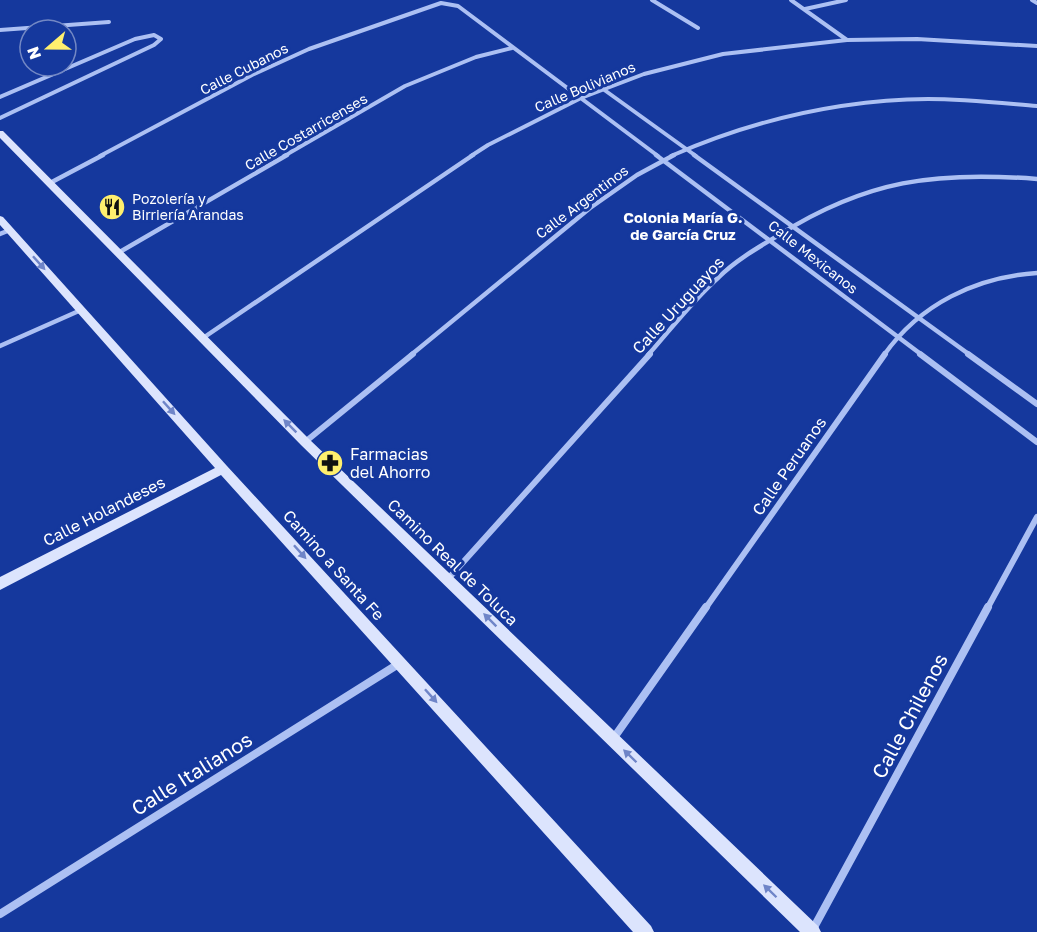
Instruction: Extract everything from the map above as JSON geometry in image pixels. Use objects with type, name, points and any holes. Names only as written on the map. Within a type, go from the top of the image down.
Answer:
[{"type":"main road","name":"Camino Real de Toluca","points":[[0,133],[306,442],[812,932]]},
{"type":"main road","name":"Camino a Santa Fe","points":[[0,219],[5,232],[81,310],[645,932]]},
{"type":"main road","name":"Calle Holandeses","points":[[0,584],[224,469]]},
{"type":"street","points":[[652,0],[698,28]]},
{"type":"street","points":[[791,0],[848,40]]},
{"type":"street","points":[[805,9],[846,0]]},
{"type":"street","points":[[1032,0],[1037,3]]},
{"type":"street","name":"Calle Cubanos","points":[[50,183],[252,75],[309,49],[430,5],[441,3],[458,6]]},
{"type":"street","name":"Calle Mexicanos","points":[[458,6],[1037,442]]},
{"type":"street","points":[[0,30],[109,22]]},
{"type":"street","points":[[0,97],[141,36],[159,36],[161,39],[154,45],[0,118]]},
{"type":"street","name":"Calle Bolivianos","points":[[203,338],[488,145],[603,88],[681,62],[723,54],[848,40],[917,39],[1037,46]]},
{"type":"street","name":"Calle Costarricenses","points":[[118,253],[405,86],[476,57],[512,48]]},
{"type":"street","points":[[603,88],[1037,404]]},
{"type":"street","name":"Calle Argentinos","points":[[306,442],[590,208],[664,159],[726,133],[772,119],[862,105],[963,99],[1037,106]]},
{"type":"street","name":"Calle Uruguayos","points":[[448,579],[719,276],[770,239],[830,206],[867,191],[914,181],[963,177],[1037,179]]},
{"type":"street","name":"Calle Peruanos","points":[[613,740],[897,337],[917,317],[956,291],[989,280],[1037,273]]},
{"type":"street","points":[[0,346],[81,310]]},
{"type":"street","name":"Calle Chilenos","points":[[812,932],[1037,517]]},
{"type":"street","name":"Calle Italianos","points":[[0,914],[401,663]]},
{"type":"place","name":"Pozolería y Birriería Arandas","points":[[112,207]]},
{"type":"place","name":"Farmacias del Ahorro","points":[[330,463]]},
{"type":"district","name":"Colonia María G. de García Cruz","points":[[683,226]]}]
